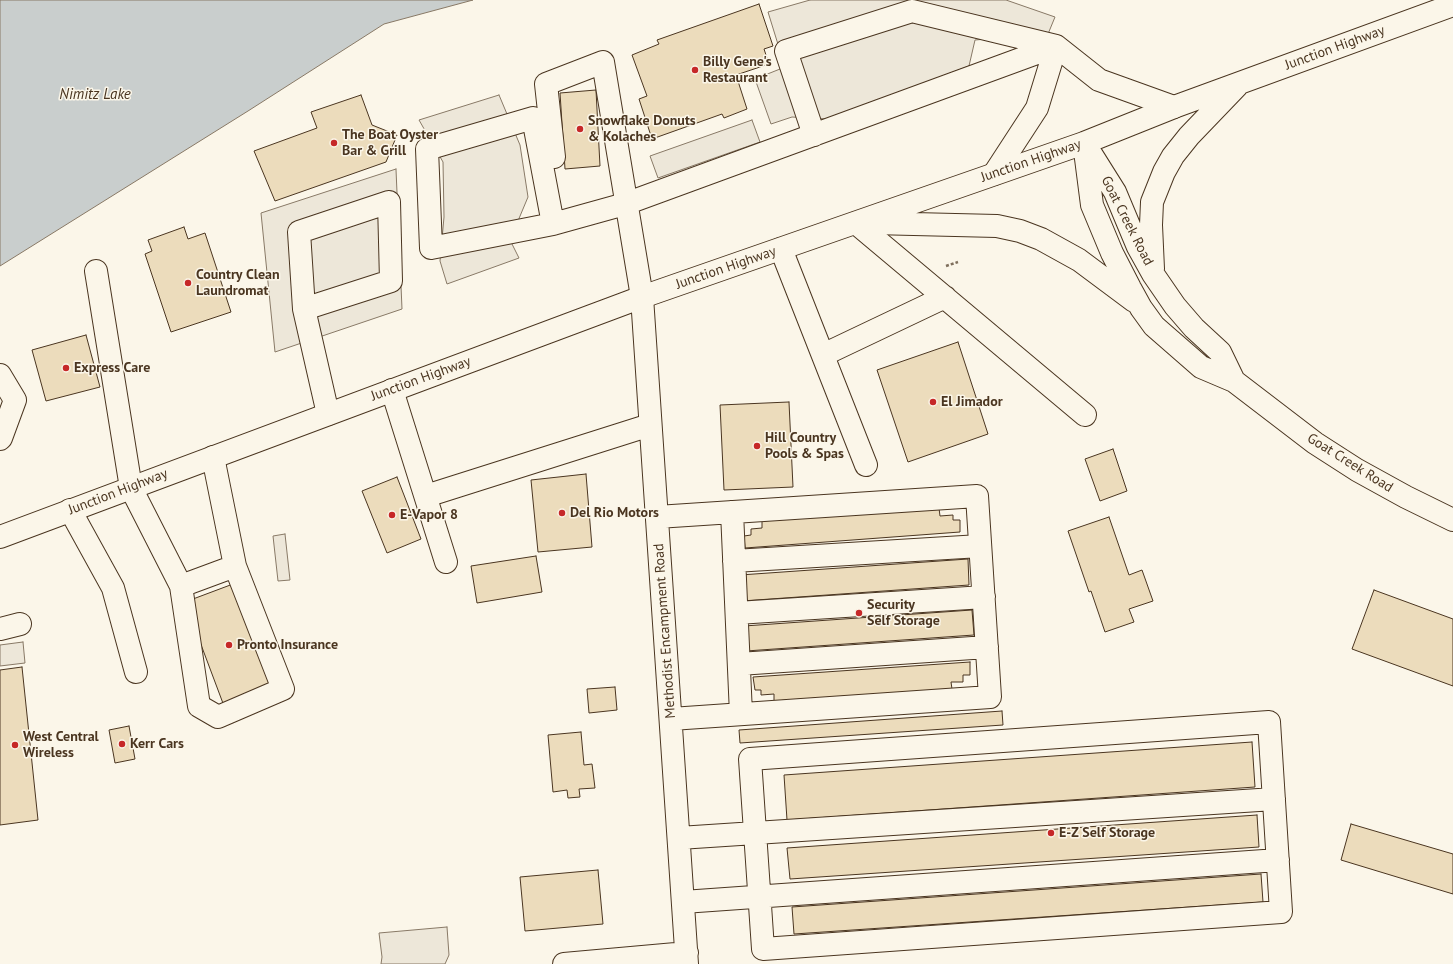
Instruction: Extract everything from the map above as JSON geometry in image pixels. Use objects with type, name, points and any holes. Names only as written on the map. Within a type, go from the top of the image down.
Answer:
[{"type":"main road","name":"Junction Highway","points":[[0,537],[642,297],[1084,143],[1174,107],[1453,5]]},
{"type":"main road","points":[[814,135],[786,51],[912,11],[1056,46],[1100,80],[1174,107]]},
{"type":"main road","points":[[553,224],[533,118],[427,149],[431,248],[553,224],[625,204],[1056,46]]},
{"type":"main road","points":[[994,174],[1037,108],[1056,46]]},
{"type":"main road","name":"Methodist Encampment Road","points":[[545,182],[555,164],[546,84],[603,62],[625,204],[642,297],[687,959]]},
{"type":"main road","points":[[1153,274],[1150,225],[1152,202],[1164,172],[1173,156],[1239,83]]},
{"type":"main road","name":"Goat Creek Road","points":[[1084,143],[1115,192],[1138,247],[1153,274],[1175,306],[1194,328],[1220,352],[1234,381]]},
{"type":"main road","name":"Goat Creek Road","points":[[1084,143],[1092,205],[1112,253],[1139,305],[1154,326],[1202,367],[1234,381],[1315,443],[1357,470],[1406,497],[1453,520]]},
{"type":"main road","points":[[304,309],[391,281],[389,202],[299,232],[304,309],[328,414]]},
{"type":"main road","points":[[856,223],[982,225],[1020,231],[1041,239],[1079,260],[1139,305]]},
{"type":"main road","points":[[856,223],[1085,415]]},
{"type":"main road","points":[[782,249],[866,465]]},
{"type":"main road","points":[[96,271],[131,488],[181,586],[199,706],[218,717],[283,689],[235,566],[212,457]]},
{"type":"main road","points":[[823,355],[946,298]]},
{"type":"main road","points":[[0,375],[15,400],[2,438],[0,439]]},
{"type":"main road","points":[[392,390],[446,562]]},
{"type":"main road","points":[[426,496],[650,425]]},
{"type":"main road","points":[[657,517],[977,496],[990,697],[671,719]]},
{"type":"main road","points":[[70,510],[113,588],[136,672]]},
{"type":"main road","points":[[732,512],[741,714]]},
{"type":"main road","points":[[734,561],[980,546]]},
{"type":"main road","points":[[181,586],[235,566]]},
{"type":"main road","points":[[737,613],[984,597]]},
{"type":"main road","points":[[739,664],[987,647]]},
{"type":"main road","points":[[1269,722],[1281,912],[763,949],[755,834],[750,759],[1269,722]]},
{"type":"main road","points":[[679,838],[1274,799]]},
{"type":"main road","points":[[683,902],[1278,860]]},
{"type":"main road","points":[[564,964],[687,959]]},
{"type":"shaded area","points":[[810,0],[1006,0],[1055,17],[1048,34],[975,40],[969,66],[828,119],[792,117],[771,124],[755,79],[785,67],[768,12]]},
{"type":"shaded area","points":[[499,95],[520,145],[528,197],[510,240],[519,258],[447,284],[440,261],[444,217],[443,162],[419,120]]},
{"type":"shaded area","points":[[752,120],[760,142],[658,178],[650,156]]},
{"type":"shaded area","points":[[396,169],[402,309],[275,352],[261,213]]},
{"type":"shaded area","points":[[285,534],[290,580],[278,581],[273,536]]},
{"type":"shaded area","points":[[23,642],[25,663],[0,666],[0,645]]},
{"type":"shaded area","points":[[447,927],[449,955],[445,964],[381,964],[382,957],[379,933]]},
{"type":"water","name":"Nimitz Lake","points":[[0,0],[473,0],[384,24],[0,266]]},
{"type":"building","name":"Billy Gene's Restaurant","points":[[759,4],[773,46],[764,49],[769,64],[736,75],[747,109],[724,118],[722,114],[652,139],[639,99],[647,96],[632,55],[659,44],[657,40]]},
{"type":"building","name":"Snowflake Donuts & Kolaches","points":[[596,90],[600,166],[565,169],[560,93]]},
{"type":"building","name":"The Boat Oyster Bar & Grill","points":[[361,95],[372,125],[397,135],[386,162],[275,201],[254,151],[317,128],[311,112]]},
{"type":"building","name":"Country Clean Laundromat","points":[[184,227],[188,239],[205,233],[231,312],[171,332],[145,254],[152,251],[148,240]]},
{"type":"building","name":"Express Care","points":[[86,335],[100,387],[46,401],[32,350]]},
{"type":"building","name":"El Jimador","points":[[958,342],[988,434],[908,462],[877,370]]},
{"type":"building","name":"Hill Country Pools & Spas","points":[[789,402],[793,487],[724,490],[720,405]]},
{"type":"building","points":[[1113,449],[1127,491],[1100,501],[1085,459]]},
{"type":"building","name":"Del Rio Motors","points":[[586,474],[592,547],[538,552],[531,480]]},
{"type":"building","name":"E-Vapor 8","points":[[397,477],[421,539],[387,553],[362,491]]},
{"type":"building","points":[[939,508],[940,516],[953,515],[953,520],[960,520],[960,532],[745,548],[744,536],[751,535],[751,529],[762,528],[762,521]]},
{"type":"building","points":[[1109,517],[1129,575],[1142,570],[1153,601],[1129,609],[1134,622],[1105,632],[1091,591],[1089,592],[1068,531]]},
{"type":"building","points":[[536,556],[542,592],[477,603],[471,566]]},
{"type":"building","points":[[968,559],[969,585],[742,601],[740,575]]},
{"type":"building","name":"Pronto Insurance","points":[[233,584],[272,688],[224,706],[185,602]]},
{"type":"building","points":[[1374,590],[1453,619],[1453,686],[1352,649]]},
{"type":"building","points":[[972,610],[974,635],[746,651],[744,626]]},
{"type":"building","points":[[970,662],[970,675],[963,675],[963,682],[951,682],[952,689],[774,701],[774,694],[761,695],[761,690],[755,690],[753,677]]},
{"type":"building","name":"West Central Wireless","points":[[22,667],[38,820],[0,825],[0,670]]},
{"type":"building","points":[[615,687],[617,710],[589,713],[587,689]]},
{"type":"building","points":[[1002,711],[1003,725],[740,743],[739,730]]},
{"type":"building","name":"Kerr Cars","points":[[129,726],[135,759],[115,763],[109,730]]},
{"type":"building","points":[[581,732],[584,765],[592,764],[595,788],[579,789],[580,797],[568,798],[567,790],[553,792],[548,735]]},
{"type":"building","points":[[1252,742],[1255,787],[787,820],[784,775]]},
{"type":"building","points":[[1257,815],[1259,847],[790,879],[787,848]]},
{"type":"building","points":[[1351,824],[1453,854],[1453,894],[1341,860]]},
{"type":"building","points":[[598,870],[603,924],[525,931],[520,877]]},
{"type":"building","points":[[1261,874],[1263,902],[794,934],[792,907]]},
{"type":"place","name":"Billy Gene's Restaurant","points":[[695,70]]},
{"type":"place","name":"Snowflake Donuts & Kolaches","points":[[580,129]]},
{"type":"place","name":"The Boat Oyster Bar & Grill","points":[[334,143]]},
{"type":"place","name":"Country Clean Laundromat","points":[[188,283]]},
{"type":"place","name":"Express Care","points":[[66,368]]},
{"type":"place","name":"El Jimador","points":[[933,402]]},
{"type":"place","name":"Hill Country Pools & Spas","points":[[757,446]]},
{"type":"place","name":"Del Rio Motors","points":[[562,513]]},
{"type":"place","name":"E-Vapor 8","points":[[392,515]]},
{"type":"place","name":"Security Self Storage","points":[[859,613]]},
{"type":"place","name":"Pronto Insurance","points":[[229,645]]},
{"type":"place","name":"Kerr Cars","points":[[122,744]]},
{"type":"place","name":"West Central Wireless","points":[[15,745]]},
{"type":"place","name":"E-Z Self Storage","points":[[1051,833]]}]
